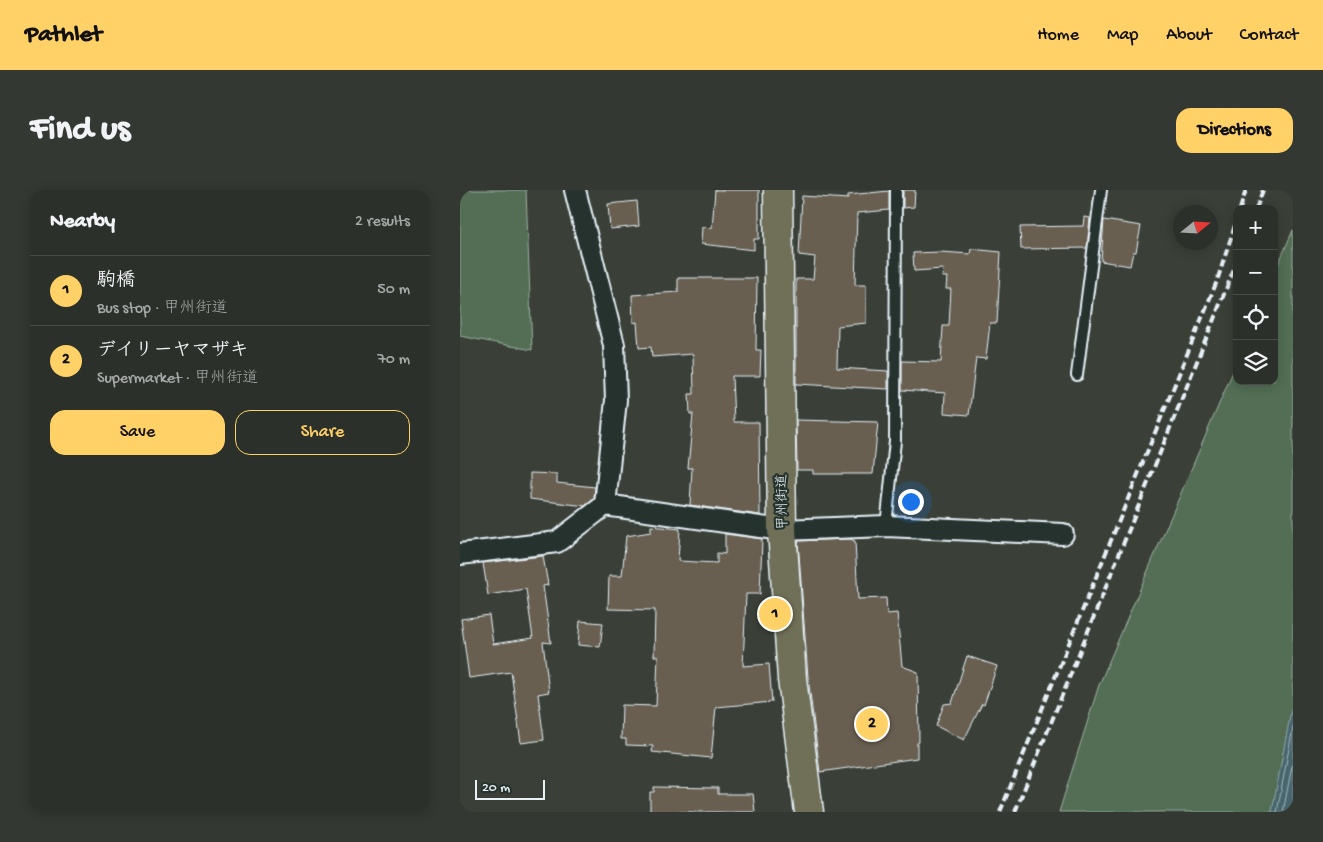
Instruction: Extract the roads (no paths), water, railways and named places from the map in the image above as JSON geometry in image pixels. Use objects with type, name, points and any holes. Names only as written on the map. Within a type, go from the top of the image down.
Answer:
[{"type":"highway","name":"甲州街道","points":[[778,190],[782,530],[792,679],[808,812]]},
{"type":"street","points":[[460,554],[557,542],[604,505],[616,400],[614,345],[575,190]]},
{"type":"street","points":[[604,505],[782,530],[886,526],[1063,534]]},
{"type":"lane","points":[[886,526],[895,441],[896,190]]},
{"type":"lane","points":[[1077,374],[1101,190]]},
{"type":"water","points":[[1293,701],[1293,812],[1272,812]]},
{"type":"railway","points":[[1241,205],[1246,190]]},
{"type":"railway","points":[[1257,205],[1263,190]]},
{"type":"railway","points":[[1000,812],[1217,281],[1233,231]]},
{"type":"railway","points":[[1015,812],[1233,272]]},
{"type":"place","name":"駒橋","points":[[775,614]]},
{"type":"place","name":"デイリーヤマザキ","points":[[872,724]]}]
